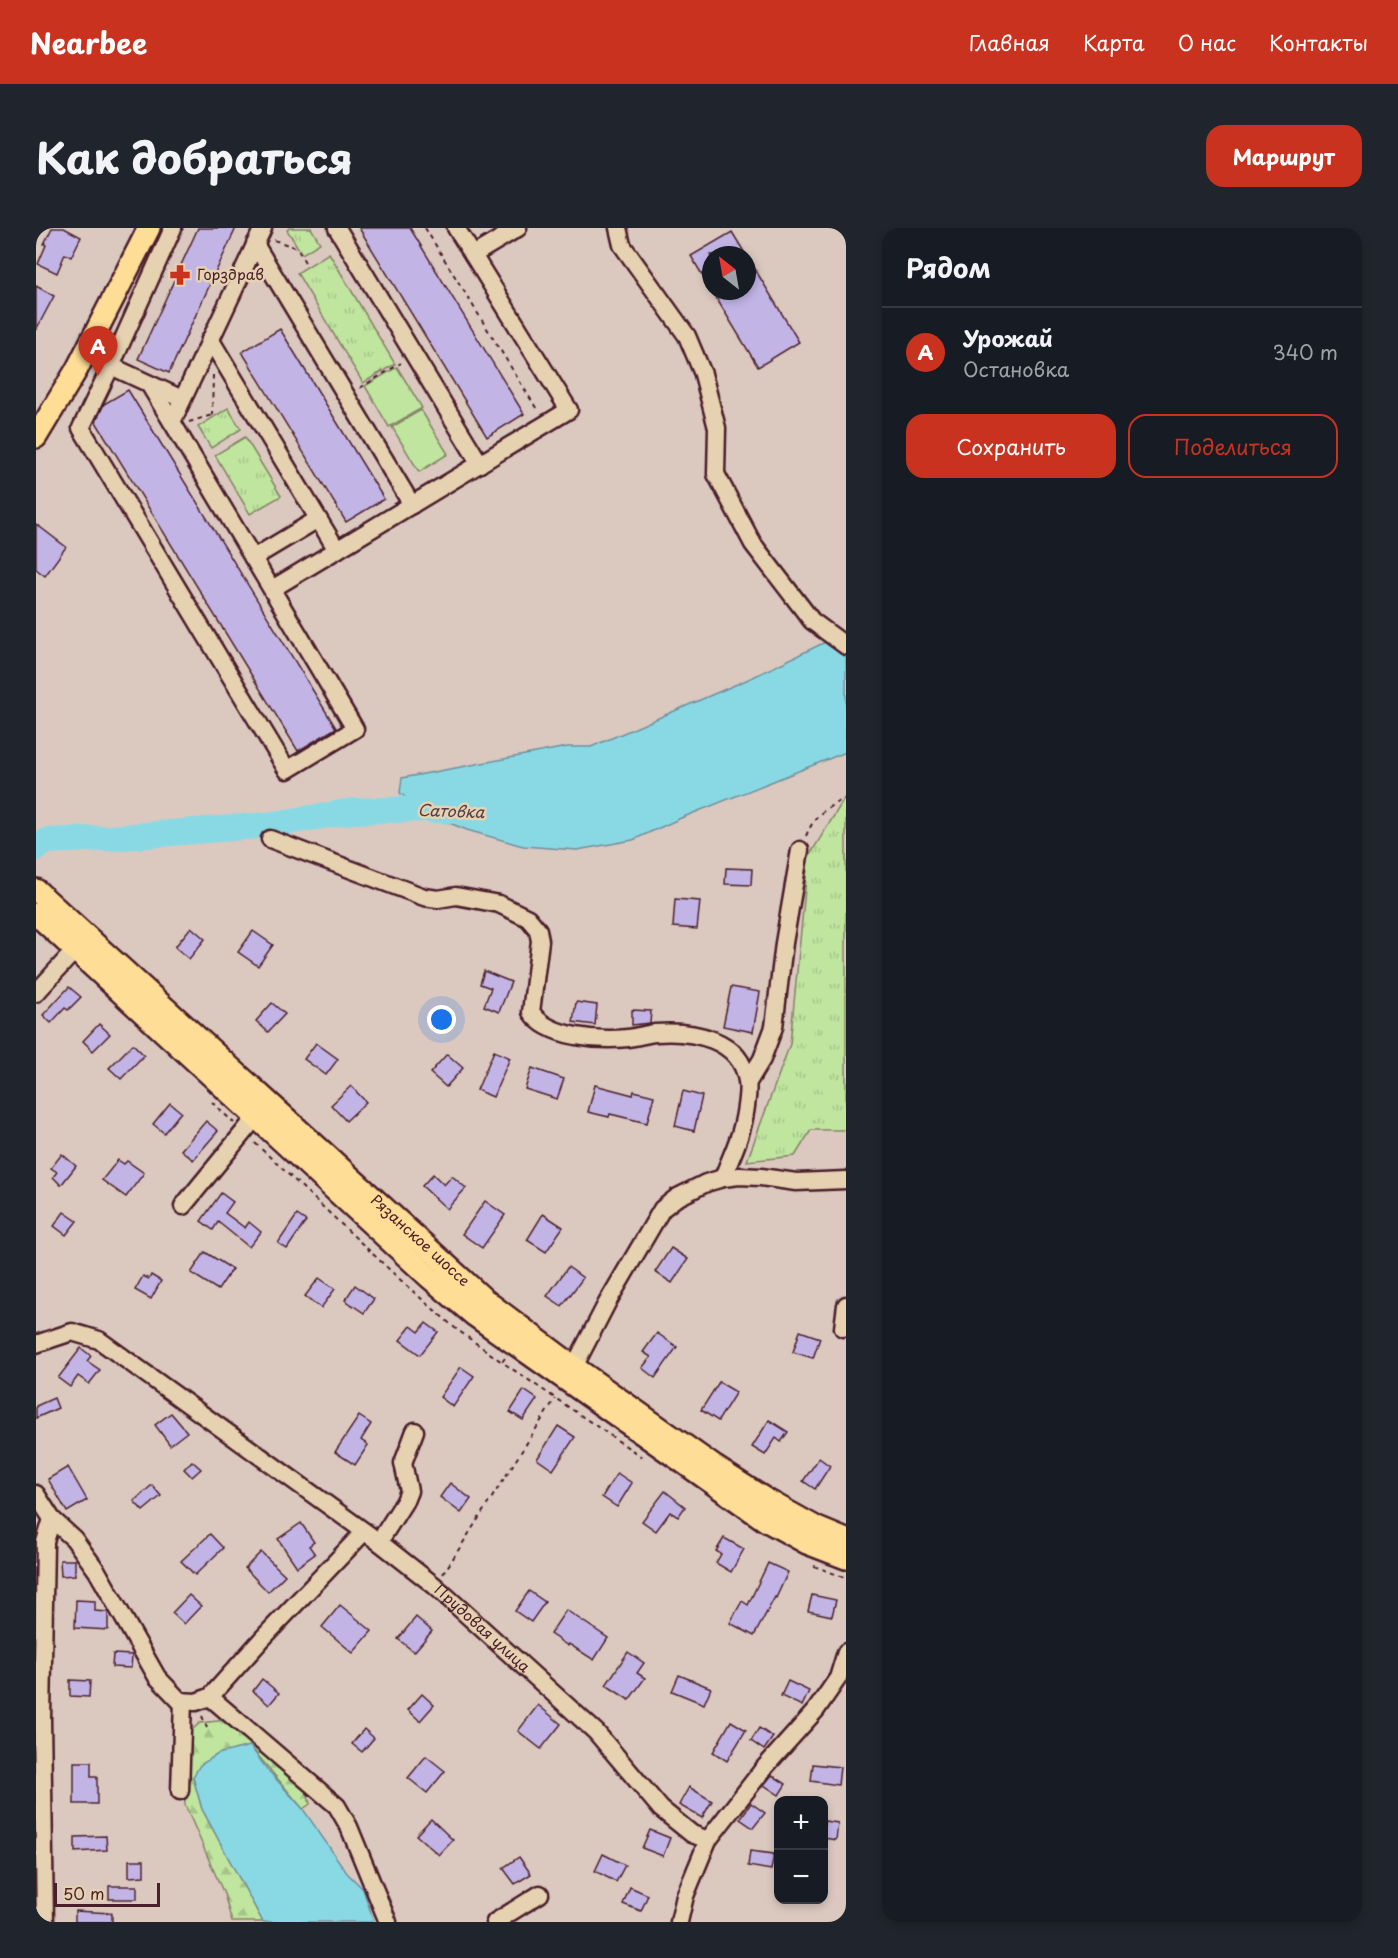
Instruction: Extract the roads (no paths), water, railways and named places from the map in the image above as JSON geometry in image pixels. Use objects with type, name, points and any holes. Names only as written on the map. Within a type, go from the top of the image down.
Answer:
[{"type":"main road","points":[[36,437],[77,369],[148,228]]},
{"type":"main road","name":"Рязанское шоссе","points":[[36,890],[486,1301],[574,1367],[716,1467],[765,1499],[817,1528],[846,1539]]},
{"type":"main road","name":"Рязанское шоссе","points":[[36,914],[76,949],[249,1124],[474,1315],[765,1520],[807,1543],[846,1558]]},
{"type":"street","points":[[149,384],[355,729],[287,770],[81,428],[173,228]]},
{"type":"street","points":[[338,228],[480,464]]},
{"type":"street","points":[[272,589],[569,410],[456,228]]},
{"type":"street","points":[[473,255],[518,228]]},
{"type":"street","points":[[618,228],[622,245],[687,336],[703,374],[717,428],[716,474],[753,544],[812,621],[846,646]]},
{"type":"street","points":[[173,424],[182,399],[212,343],[259,236]]},
{"type":"street","points":[[259,236],[347,396],[412,505]]},
{"type":"street","points":[[212,343],[337,550]]},
{"type":"street","points":[[111,366],[182,399]]},
{"type":"street","points":[[253,558],[318,519]]},
{"type":"street","points":[[270,839],[424,897],[438,899],[456,896],[499,904],[528,918],[538,930],[540,941],[531,1012],[536,1021],[561,1032],[585,1038],[613,1039],[654,1033],[677,1033],[710,1038],[726,1046],[742,1065],[747,1082],[742,1126],[723,1178]]},
{"type":"street","points":[[747,1082],[762,1059],[774,1027],[784,943],[800,850]]},
{"type":"street","points":[[36,993],[76,949]]},
{"type":"street","points":[[183,1206],[249,1124]]},
{"type":"street","points":[[574,1367],[662,1209],[676,1198],[706,1183],[723,1178],[761,1177],[796,1182],[846,1180]]},
{"type":"street","points":[[843,1328],[846,1305]]},
{"type":"street","name":"Прудовая улица","points":[[36,1344],[72,1332],[99,1340],[378,1542],[435,1586],[596,1732],[662,1809],[692,1834],[708,1840]]},
{"type":"street","points":[[378,1542],[409,1491],[403,1463],[415,1431]]},
{"type":"street","points":[[36,1494],[52,1519],[74,1539],[97,1571],[157,1677],[180,1701],[196,1702],[210,1696],[363,1533]]},
{"type":"street","points":[[45,1922],[42,1695],[45,1542],[52,1519]]},
{"type":"street","points":[[679,1922],[685,1896],[708,1840],[764,1768],[816,1710],[838,1678],[846,1652]]},
{"type":"street","points":[[210,1696],[337,1806],[357,1817]]},
{"type":"street","points":[[180,1791],[183,1701]]},
{"type":"street","points":[[337,1806],[349,1827],[388,1922]]},
{"type":"street","points":[[495,1922],[540,1894]]},
{"type":"water","points":[[846,632],[846,752],[681,818],[633,840],[577,850],[523,846],[467,830],[429,815],[400,793],[402,778],[567,747],[591,747],[751,678]]},
{"type":"water","points":[[250,1746],[266,1768],[303,1809],[347,1873],[363,1889],[374,1922],[263,1922],[202,1809],[193,1777],[200,1765],[218,1754]]},
{"type":"waterway","name":"Сатовка","points":[[36,848],[47,841],[268,825],[353,811],[421,809],[455,811]]},
{"type":"place","name":"Горздрав","points":[[180,275]]},
{"type":"place","name":"Урожай","points":[[98,376]]}]
